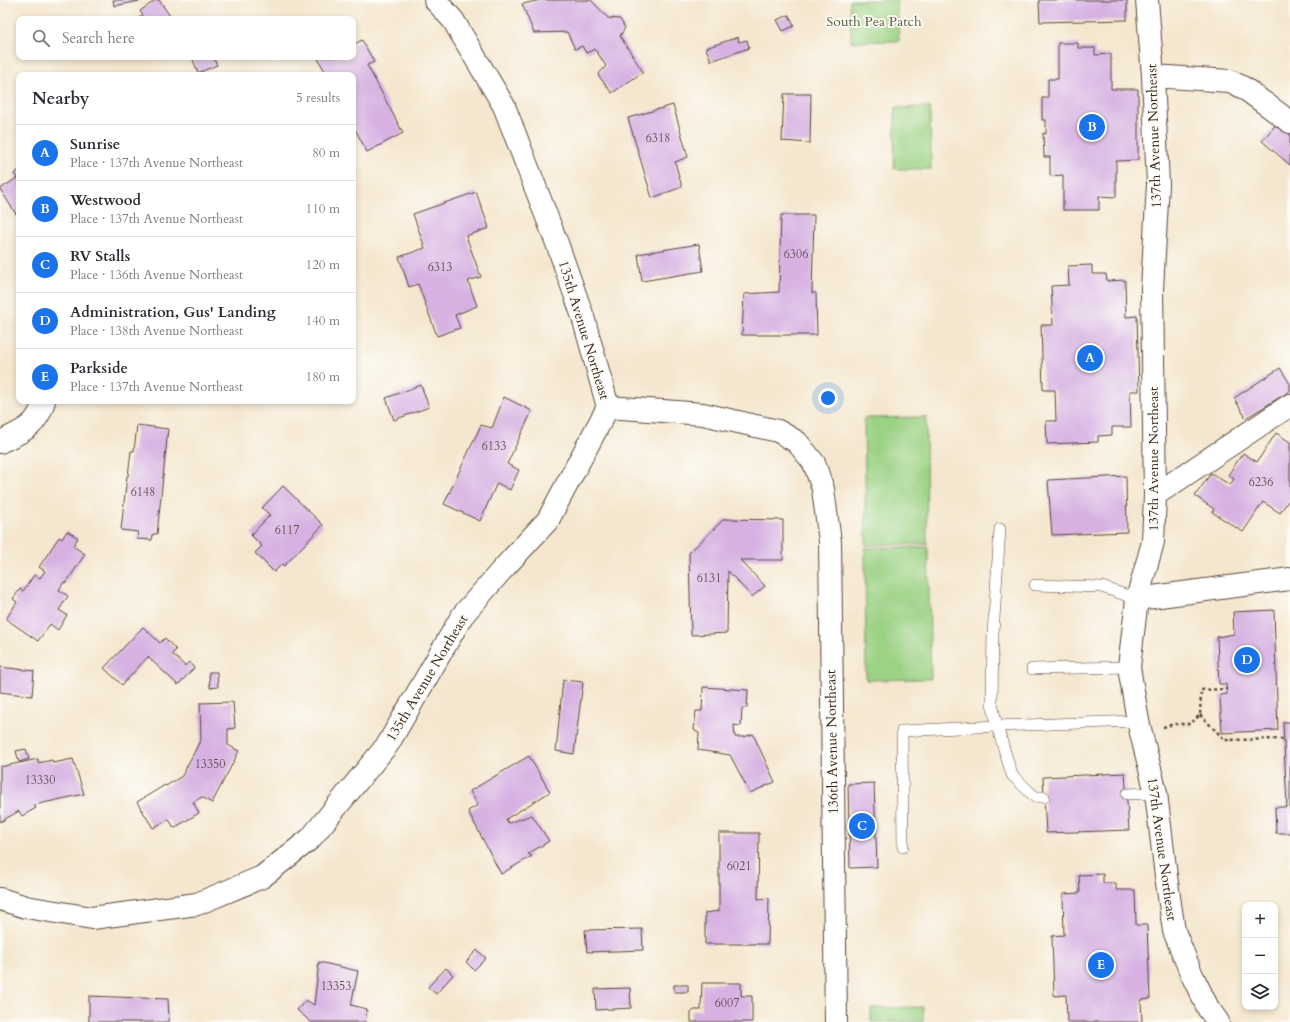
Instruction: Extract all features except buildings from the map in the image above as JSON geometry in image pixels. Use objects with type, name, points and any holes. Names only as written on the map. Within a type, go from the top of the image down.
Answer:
[{"type":"street","name":"135th Avenue Northeast","points":[[0,899],[26,907],[92,918],[197,904],[262,877],[310,838],[388,744],[462,616],[501,570],[548,520],[608,407],[574,290],[504,106],[453,20],[435,0]]},
{"type":"street","name":"137th Avenue Northeast","points":[[1147,0],[1153,76],[1158,184],[1152,289],[1155,496],[1153,542],[1137,599],[1129,667],[1139,725],[1156,793],[1174,931],[1192,975],[1208,1008],[1218,1022]]},
{"type":"street","points":[[1153,76],[1230,82],[1244,88],[1290,122]]},
{"type":"street","points":[[0,442],[27,429],[41,413],[43,404]]},
{"type":"street","points":[[1155,496],[1290,405]]},
{"type":"street","name":"136th Avenue Northeast","points":[[608,407],[703,414],[778,431],[797,442],[814,463],[823,489],[830,542],[836,1022]]},
{"type":"street","points":[[1137,599],[1290,579]]},
{"type":"lane","points":[[1000,529],[993,633],[992,702],[997,726],[1012,775],[1035,797],[1044,797]]},
{"type":"lane","points":[[1035,585],[1102,587],[1137,599]]},
{"type":"lane","points":[[1032,669],[1129,667]]},
{"type":"lane","points":[[903,847],[902,731],[997,726],[1139,725]]},
{"type":"lane","points":[[1127,794],[1156,793]]},
{"type":"path","points":[[1139,725],[1190,724],[1200,715],[1201,690],[1226,689]]},
{"type":"path","points":[[1200,715],[1225,740],[1284,739]]},
{"type":"green space","name":"South Pea Patch","points":[[850,0],[897,0],[899,41],[851,42]]},
{"type":"green space","points":[[930,107],[931,169],[894,169],[895,108]]},
{"type":"green space","points":[[926,417],[927,544],[866,545],[864,418]]},
{"type":"green space","points":[[928,547],[931,679],[866,680],[865,548]]},
{"type":"green space","points":[[923,1007],[923,1022],[871,1022],[871,1008]]},
{"type":"place","name":"Westwood","points":[[1092,127]]},
{"type":"place","name":"Sunrise","points":[[1090,358]]},
{"type":"place","name":"Administration, Gus' Landing","points":[[1247,660]]},
{"type":"place","name":"RV Stalls","points":[[862,826]]},
{"type":"place","name":"Parkside","points":[[1101,965]]}]
